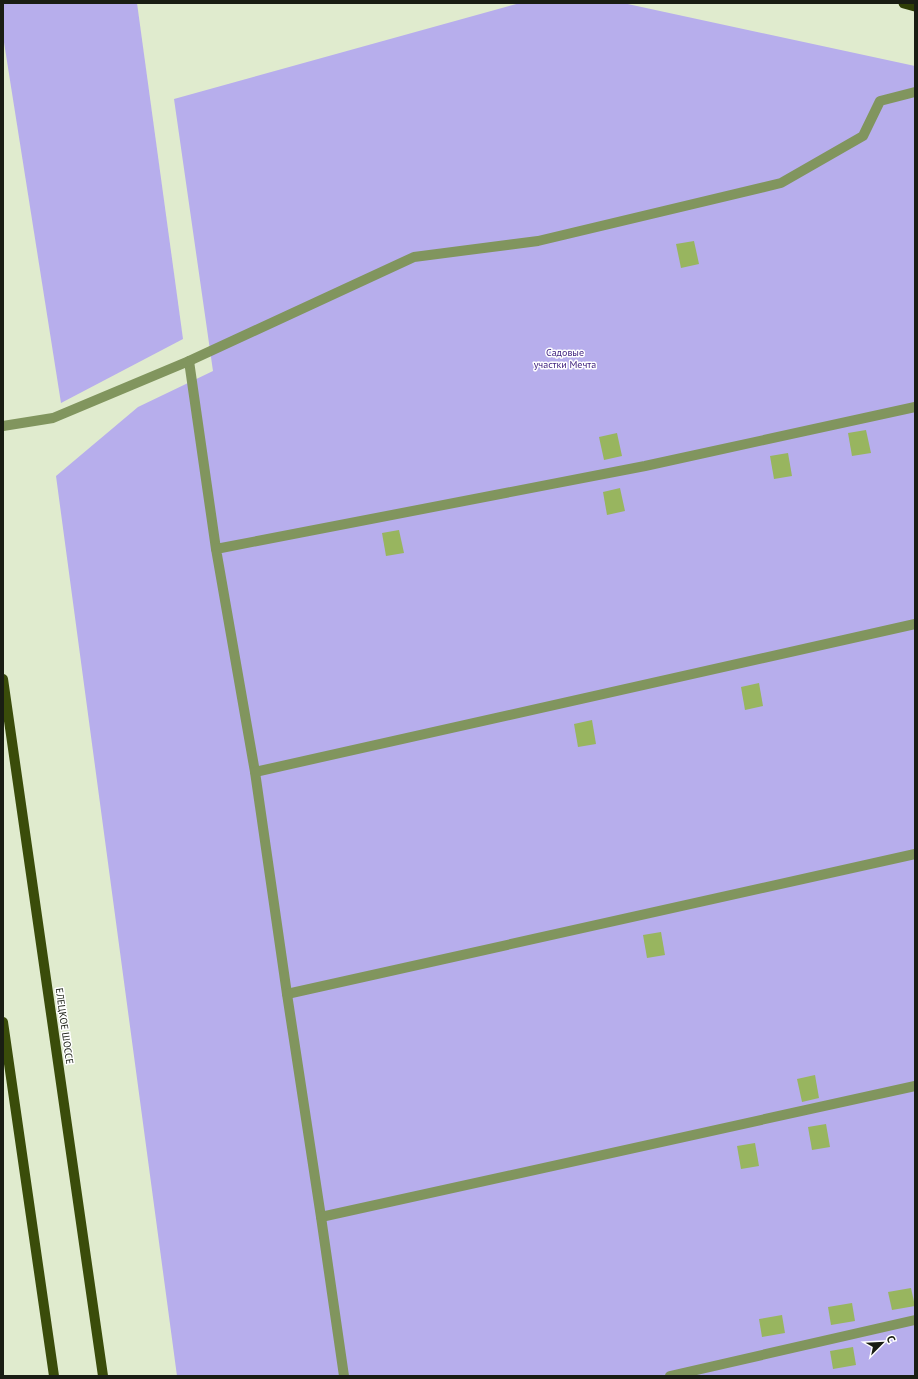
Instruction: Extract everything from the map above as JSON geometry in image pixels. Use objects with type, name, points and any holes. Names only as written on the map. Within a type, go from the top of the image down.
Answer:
[{"type":"highway","points":[[904,3],[915,6]]},
{"type":"main road","name":"ЕЛЕЦКОЕ ШОССЕ","points":[[3,679],[103,1376]]},
{"type":"main road","points":[[3,1022],[54,1376]]},
{"type":"lane","points":[[3,426],[53,418],[189,362],[414,256],[538,240],[781,183],[863,136],[880,101],[915,92]]},
{"type":"lane","points":[[189,362],[216,549],[255,772],[344,1376]]},
{"type":"lane","points":[[216,549],[645,466],[915,407]]},
{"type":"lane","points":[[255,772],[915,624]]},
{"type":"lane","points":[[287,994],[915,854]]},
{"type":"lane","points":[[321,1217],[915,1086]]},
{"type":"lane","points":[[670,1376],[915,1320]]},
{"type":"green space","points":[[3,3],[137,3],[183,339],[61,403],[3,36]]},
{"type":"green space","name":"Садовые участки Мечта","points":[[520,3],[623,3],[915,66],[915,1376],[177,1376],[56,476],[138,407],[213,371],[174,99]]},
{"type":"building","points":[[694,241],[699,264],[681,268],[676,244]]},
{"type":"building","points":[[866,430],[871,453],[852,456],[848,433]]},
{"type":"building","points":[[617,433],[622,456],[604,460],[599,437]]},
{"type":"building","points":[[788,453],[792,476],[774,479],[770,456]]},
{"type":"building","points":[[620,488],[625,511],[607,515],[603,492]]},
{"type":"building","points":[[399,530],[404,553],[386,556],[382,533]]},
{"type":"building","points":[[759,683],[763,706],[745,710],[741,687]]},
{"type":"building","points":[[592,720],[596,744],[578,747],[574,724]]},
{"type":"building","points":[[661,932],[665,955],[647,958],[643,935]]},
{"type":"building","points":[[815,1075],[819,1098],[802,1102],[797,1079]]},
{"type":"building","points":[[826,1124],[830,1147],[812,1150],[808,1127]]},
{"type":"building","points":[[755,1143],[759,1166],[741,1169],[737,1146]]},
{"type":"building","points":[[911,1288],[915,1306],[892,1310],[888,1292]]},
{"type":"building","points":[[852,1303],[855,1321],[831,1325],[828,1307]]},
{"type":"building","points":[[782,1315],[785,1333],[762,1337],[759,1319]]},
{"type":"building","points":[[853,1347],[856,1365],[833,1369],[830,1351]]}]
